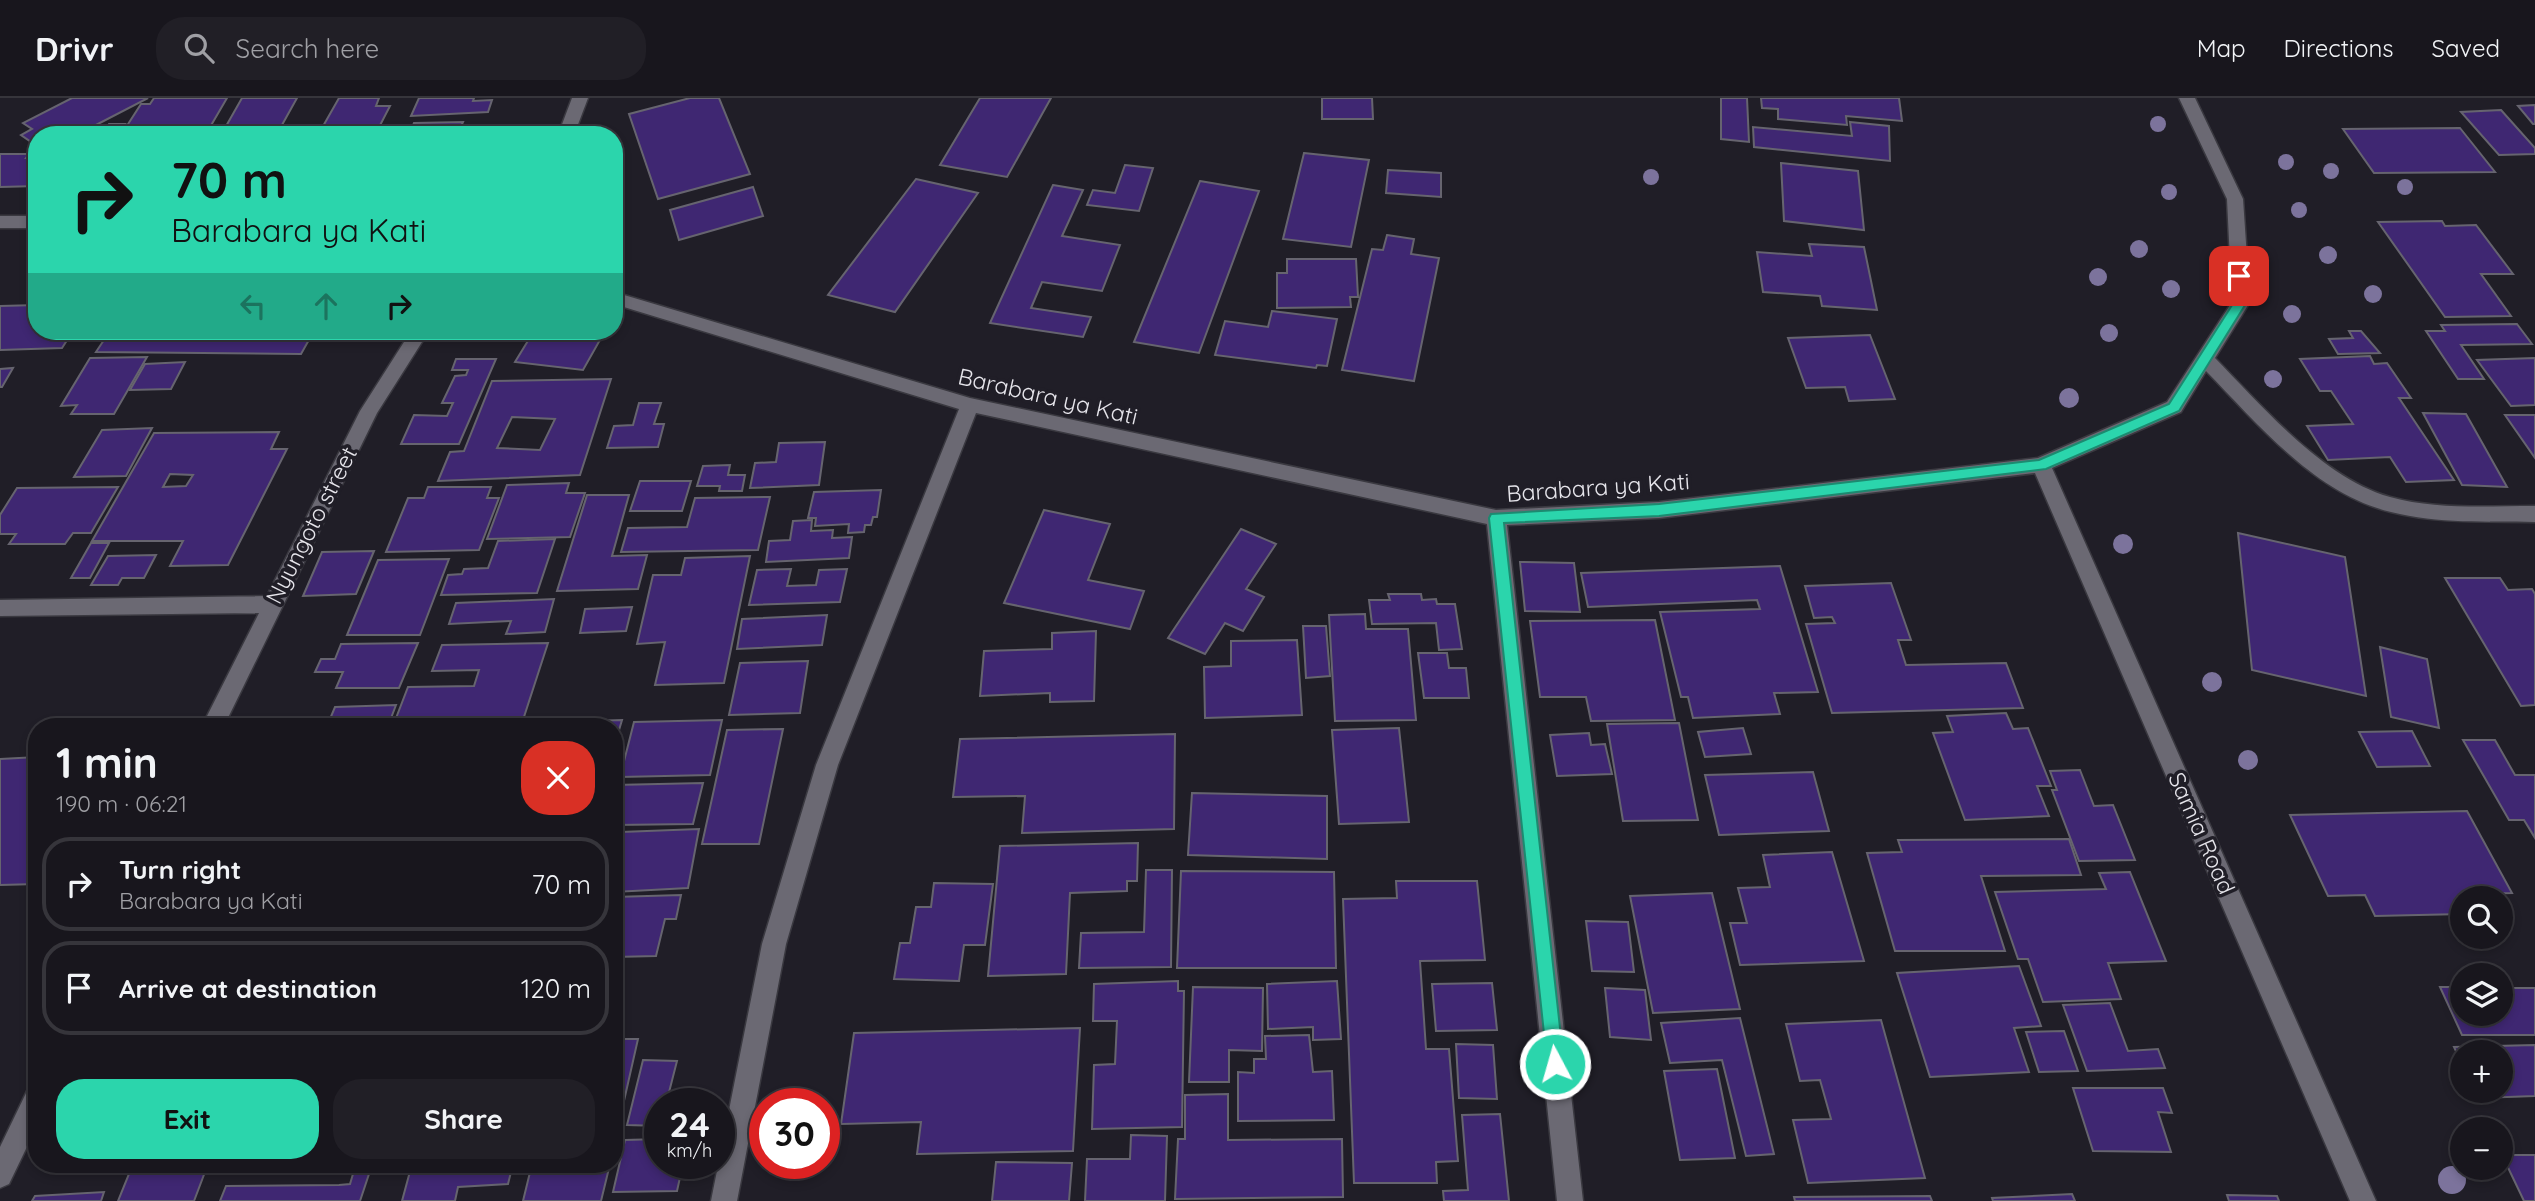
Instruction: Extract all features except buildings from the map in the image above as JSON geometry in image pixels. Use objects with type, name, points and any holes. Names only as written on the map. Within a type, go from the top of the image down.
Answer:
[{"type":"street","points":[[569,126],[580,98]]},
{"type":"street","name":"Barabara ya Kati","points":[[623,301],[970,405],[1496,518],[1659,510],[2041,465],[2174,407],[2241,302],[2235,199],[2187,98]]},
{"type":"street","points":[[0,222],[28,222]]},
{"type":"street","name":"Nyungoto street","points":[[217,718],[369,411],[414,340]]},
{"type":"street","points":[[2205,359],[2300,454],[2372,499],[2439,513],[2535,514]]},
{"type":"street","points":[[724,1201],[775,944],[827,765],[970,405]]},
{"type":"street","name":"Samia Road","points":[[2041,465],[2363,1201]]},
{"type":"street","points":[[1496,518],[1570,1201]]},
{"type":"street","points":[[0,608],[271,604]]},
{"type":"street","points":[[0,1175],[28,1117]]},
{"type":"route","points":[[1555,1064],[1496,518],[1659,510],[2041,465],[2174,407],[2241,302],[2239,276]]}]
